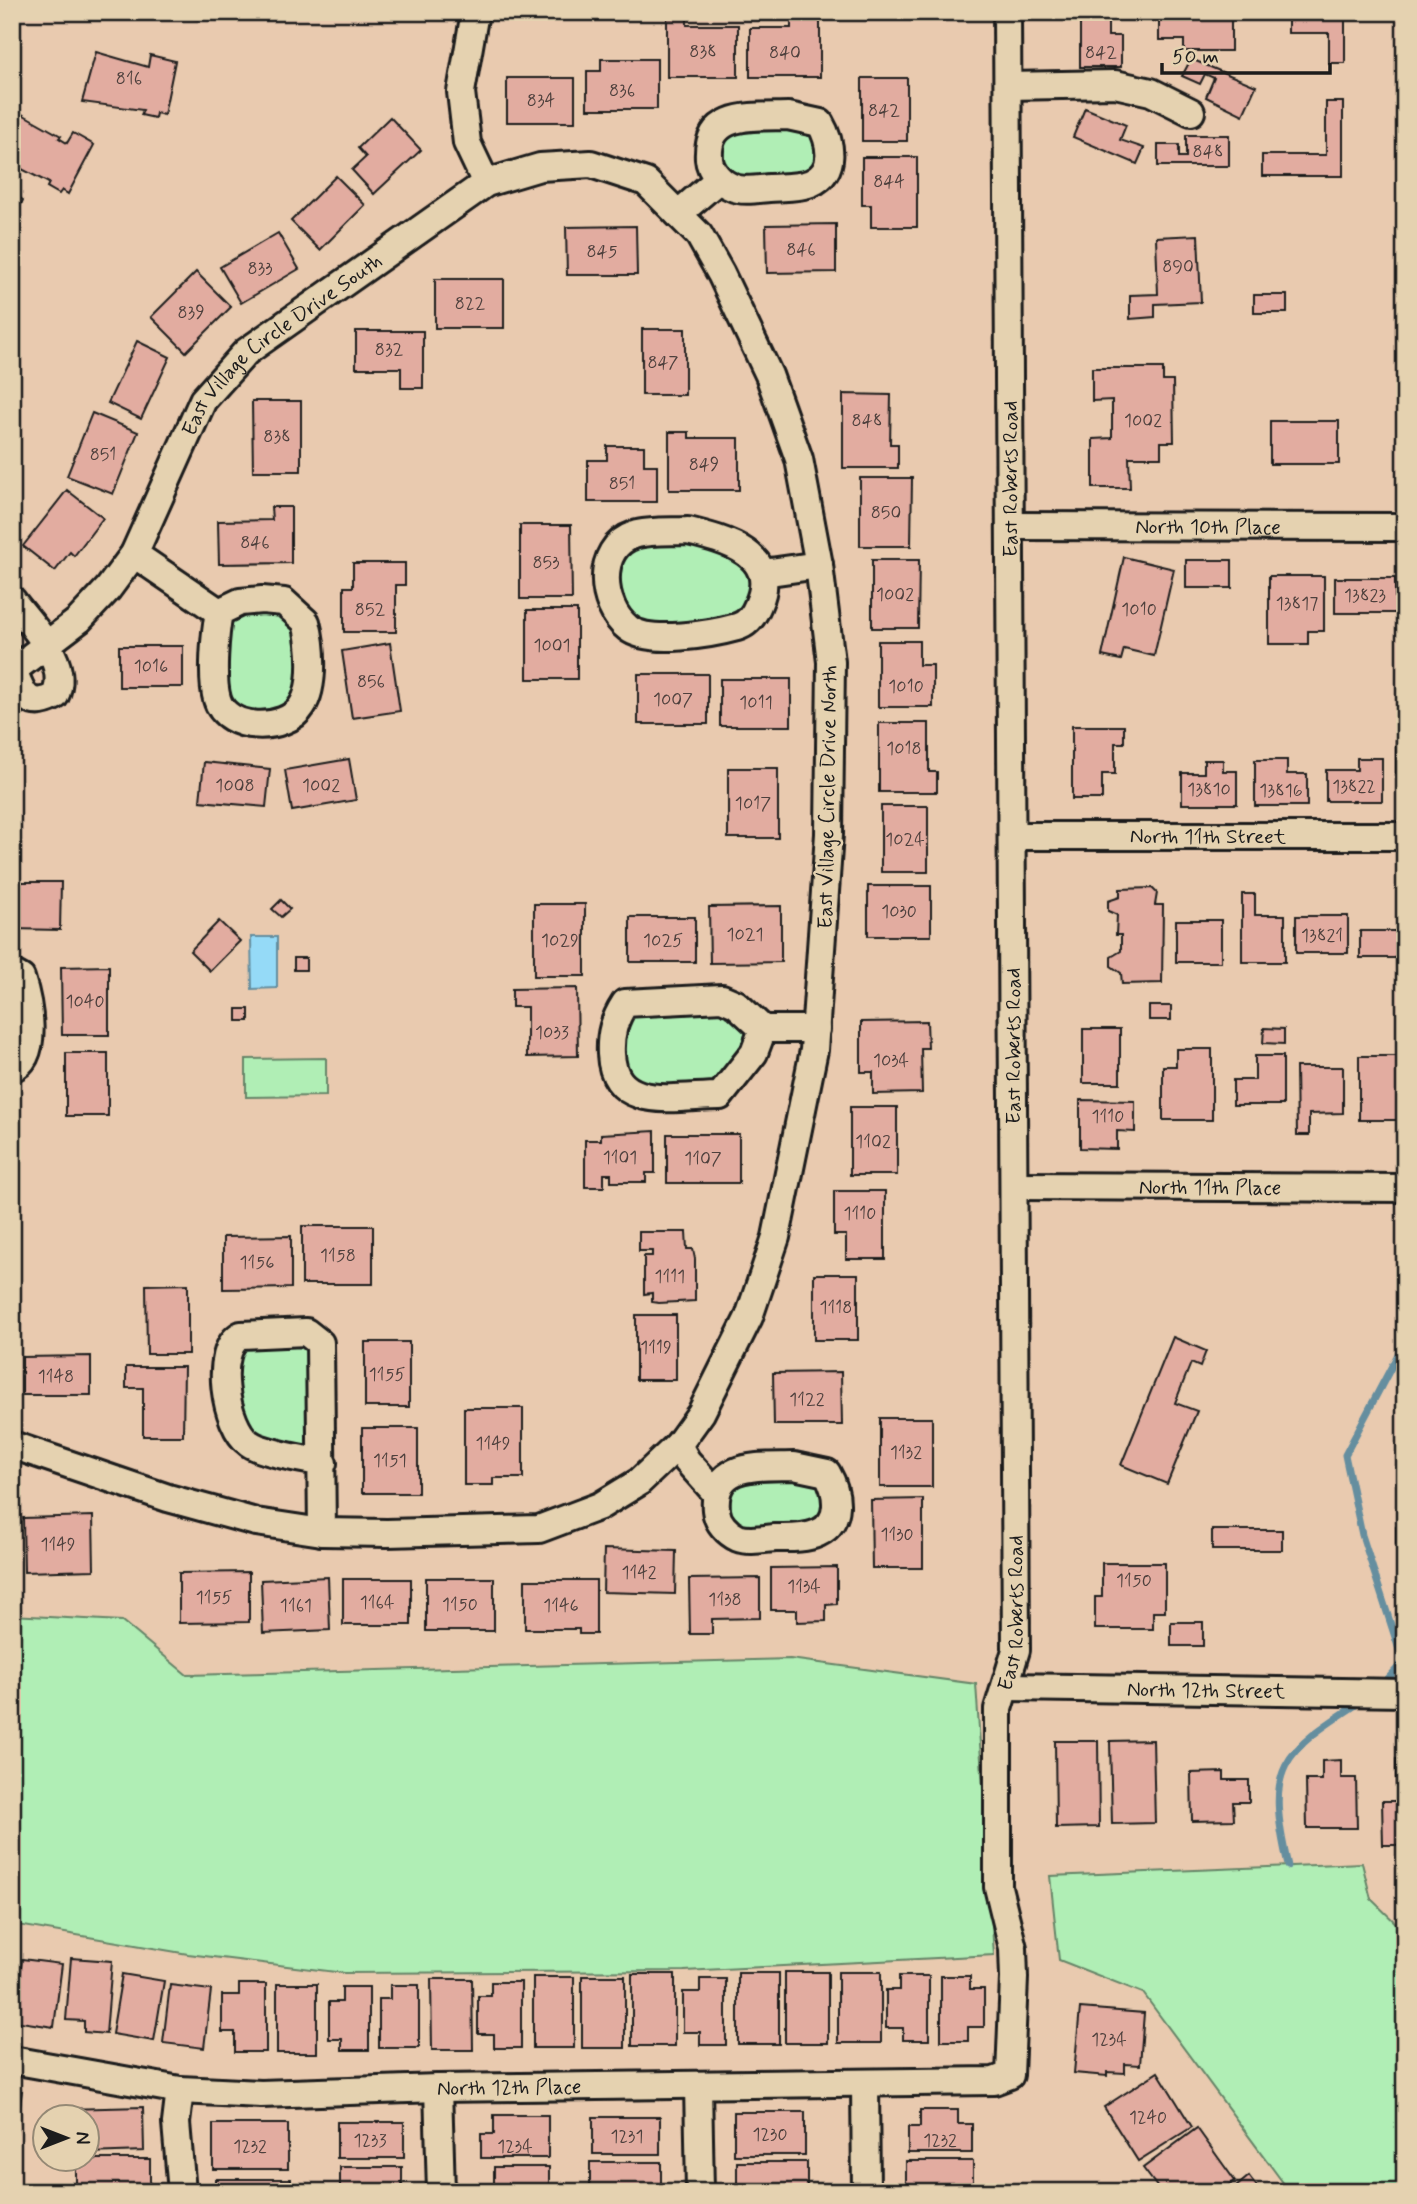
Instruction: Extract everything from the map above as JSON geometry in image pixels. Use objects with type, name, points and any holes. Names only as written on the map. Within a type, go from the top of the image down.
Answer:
[{"type":"street","points":[[475,12],[461,92],[467,143],[486,183]]},
{"type":"street","name":"East Roberts Road","points":[[1007,12],[1016,1650],[998,1709],[997,1854],[998,1887],[1013,1948],[1010,2075]]},
{"type":"street","points":[[1007,86],[1115,84],[1151,92],[1191,112]]},
{"type":"street","name":"East Village Circle Drive North","points":[[321,1532],[467,1533],[539,1529],[600,1506],[639,1482],[678,1445],[701,1413],[749,1317],[776,1237],[816,1029],[829,834],[831,662],[819,565],[799,459],[769,375],[721,274],[699,235],[646,182],[591,164],[540,167],[486,183]]},
{"type":"street","points":[[678,214],[719,179]]},
{"type":"street","name":"East Village Circle Drive South","points":[[13,669],[79,620],[108,589],[134,554],[203,400],[246,352],[486,183]]},
{"type":"street","name":"North 10th Place","points":[[1010,526],[1405,527]]},
{"type":"street","points":[[688,531],[719,538],[741,548],[755,560],[763,573],[762,597],[754,616],[743,626],[717,633],[650,638],[628,629],[610,607],[604,588],[609,561],[617,546],[635,535],[688,531]]},
{"type":"street","points":[[134,554],[219,612]]},
{"type":"street","points":[[763,573],[819,565]]},
{"type":"street","points":[[12,600],[56,663],[59,688],[55,696],[39,701],[28,699],[22,694],[13,669]]},
{"type":"street","points":[[240,602],[284,602],[306,622],[310,688],[302,708],[291,717],[255,727],[226,715],[217,698],[219,612],[240,602]]},
{"type":"street","name":"North 11th Street","points":[[1012,835],[1405,836]]},
{"type":"street","points":[[12,974],[21,978],[30,1024],[28,1049],[18,1066],[12,1068]]},
{"type":"street","points":[[763,1029],[754,1053],[720,1096],[636,1096],[621,1085],[612,1072],[614,1021],[625,1003],[722,998],[736,1004],[763,1029],[816,1029]]},
{"type":"street","name":"North 11th Place","points":[[1014,1186],[1405,1188]]},
{"type":"street","points":[[12,1445],[168,1498],[256,1522],[321,1532],[323,1463],[320,1343],[306,1332],[241,1335],[234,1339],[227,1350],[227,1397],[235,1429],[250,1445],[323,1463]]},
{"type":"street","points":[[678,1445],[687,1461],[715,1492]]},
{"type":"street","name":"North 12th Street","points":[[1006,1687],[1405,1693]]},
{"type":"street","name":"North 12th Place","points":[[12,2060],[180,2090],[261,2094],[438,2088],[994,2081],[1010,2075]]},
{"type":"street","points":[[865,2083],[866,2192]]},
{"type":"street","points":[[698,2085],[701,2192]]},
{"type":"street","points":[[438,2088],[441,2192]]},
{"type":"street","points":[[180,2090],[176,2123],[182,2192]]},
{"type":"green space","points":[[743,117],[829,138],[813,182],[719,179],[713,132]]},
{"type":"green space","points":[[688,531],[755,560],[754,616],[628,629],[609,561],[617,546]]},
{"type":"green space","points":[[262,600],[309,632],[291,717],[226,715],[216,626]]},
{"type":"green space","points":[[722,998],[763,1029],[720,1096],[636,1096],[611,1044],[625,1003]]},
{"type":"green space","points":[[326,1058],[326,1096],[246,1097],[246,1059]]},
{"type":"green space","points":[[306,1332],[323,1463],[235,1429],[234,1339]]},
{"type":"green space","points":[[750,1467],[836,1488],[819,1533],[725,1529],[720,1482]]},
{"type":"green space","points":[[12,1615],[122,1621],[187,1675],[790,1659],[976,1684],[994,1955],[684,1971],[344,1973],[188,1954],[12,1924]]},
{"type":"green space","points":[[1362,1863],[1371,1899],[1405,1932],[1405,2192],[1290,2192],[1143,1993],[1059,1960],[1050,1876]]},
{"type":"water","points":[[251,937],[277,937],[277,988],[252,989]]},
{"type":"building","points":[[184,12],[207,12],[206,16],[198,14],[197,19],[183,16]]},
{"type":"building","points":[[791,12],[820,12],[820,77],[750,77],[750,28],[791,28]]},
{"type":"building","points":[[1288,13],[1345,13],[1345,63],[1329,63],[1329,33],[1288,33]]},
{"type":"building","points":[[1159,15],[1231,15],[1231,51],[1184,51],[1184,40],[1159,40]]},
{"type":"building","points":[[667,18],[687,18],[687,25],[738,25],[738,77],[667,77]]},
{"type":"building","points":[[1080,18],[1108,18],[1108,36],[1121,36],[1121,67],[1080,67]]},
{"type":"building","points":[[96,52],[148,67],[150,55],[175,61],[164,115],[156,113],[155,118],[141,115],[143,110],[82,102]]},
{"type":"building","points":[[601,59],[657,59],[657,109],[587,109],[587,71],[601,71]]},
{"type":"building","points":[[1191,59],[1256,86],[1243,115],[1206,97],[1214,78],[1205,74],[1200,84],[1182,76]]},
{"type":"building","points":[[507,78],[575,78],[575,122],[507,122]]},
{"type":"building","points":[[862,78],[907,78],[907,141],[862,141]]},
{"type":"building","points":[[1326,102],[1343,102],[1343,176],[1262,176],[1262,155],[1326,155]]},
{"type":"building","points":[[1085,108],[1126,125],[1120,140],[1144,148],[1137,164],[1073,137]]},
{"type":"building","points":[[22,114],[61,136],[59,138],[67,143],[73,133],[94,145],[68,194],[62,190],[59,194],[47,187],[49,183],[12,164],[12,131]]},
{"type":"building","points":[[390,117],[421,150],[374,194],[352,170],[366,157],[358,148]]},
{"type":"building","points":[[1186,135],[1229,135],[1229,166],[1158,166],[1158,145],[1179,145],[1179,157],[1186,157]]},
{"type":"building","points":[[862,157],[917,157],[917,227],[871,227],[871,205],[862,205]]},
{"type":"building","points":[[336,176],[365,205],[320,250],[291,221]]},
{"type":"building","points":[[12,193],[23,200],[12,222]]},
{"type":"building","points":[[836,224],[836,272],[767,273],[766,225]]},
{"type":"building","points":[[636,226],[637,275],[567,275],[566,227]]},
{"type":"building","points":[[278,233],[299,269],[241,303],[220,267]]},
{"type":"building","points":[[1198,235],[1201,302],[1155,304],[1155,317],[1130,319],[1130,295],[1158,294],[1156,237]]},
{"type":"building","points":[[196,272],[231,307],[186,352],[151,317]]},
{"type":"building","points":[[435,279],[504,279],[504,328],[435,328]]},
{"type":"building","points":[[1254,295],[1287,295],[1287,313],[1254,313]]},
{"type":"building","points":[[642,329],[685,329],[685,395],[642,395]]},
{"type":"building","points":[[356,331],[423,331],[423,388],[401,388],[401,368],[356,368]]},
{"type":"building","points":[[137,341],[170,357],[141,419],[108,403]]},
{"type":"building","points":[[1092,368],[1163,368],[1163,381],[1173,381],[1174,442],[1161,442],[1161,457],[1129,457],[1130,488],[1093,488],[1093,439],[1112,438],[1112,400],[1092,401]]},
{"type":"building","points":[[843,394],[891,395],[890,444],[898,444],[898,468],[843,468]]},
{"type":"building","points":[[252,401],[301,401],[301,471],[253,471]]},
{"type":"building","points":[[92,413],[138,432],[113,494],[67,476]]},
{"type":"building","points":[[1270,421],[1339,421],[1339,464],[1270,464]]},
{"type":"building","points":[[669,432],[689,432],[689,438],[739,438],[739,490],[669,490]]},
{"type":"building","points":[[607,446],[644,446],[644,465],[657,465],[657,502],[588,502],[588,460],[607,460]]},
{"type":"building","points":[[860,478],[912,478],[911,546],[860,546]]},
{"type":"building","points":[[67,490],[103,518],[74,556],[70,552],[55,571],[23,546]]},
{"type":"building","points":[[271,507],[291,507],[291,563],[219,564],[218,521],[272,520]]},
{"type":"building","points":[[520,525],[571,525],[572,599],[520,599]]},
{"type":"building","points":[[1124,557],[1174,569],[1154,656],[1124,649],[1121,660],[1102,656]]},
{"type":"building","points":[[872,560],[919,560],[918,628],[872,628]]},
{"type":"building","points":[[1186,560],[1232,560],[1232,588],[1186,588]]},
{"type":"building","points":[[353,563],[405,563],[405,585],[396,585],[396,632],[344,632],[344,587],[353,587]]},
{"type":"building","points":[[1269,576],[1324,576],[1324,631],[1308,631],[1308,644],[1269,644]]},
{"type":"building","points":[[1335,578],[1395,578],[1395,613],[1335,613]]},
{"type":"building","points":[[527,610],[577,610],[577,679],[527,679]]},
{"type":"building","points":[[878,641],[919,641],[919,665],[933,665],[933,707],[878,707]]},
{"type":"building","points":[[390,643],[400,711],[352,718],[342,651]]},
{"type":"building","points":[[119,646],[183,646],[183,687],[119,687]]},
{"type":"building","points":[[638,674],[708,674],[708,724],[638,724]]},
{"type":"building","points":[[720,679],[791,679],[791,726],[720,726]]},
{"type":"building","points":[[879,723],[929,723],[929,772],[937,772],[937,792],[879,792]]},
{"type":"building","points":[[1072,726],[1124,726],[1124,743],[1115,743],[1115,774],[1102,774],[1102,799],[1072,799]]},
{"type":"building","points":[[1396,741],[1405,741],[1405,773],[1396,773]]},
{"type":"building","points":[[1357,758],[1382,758],[1382,801],[1326,801],[1326,770],[1357,770]]},
{"type":"building","points":[[349,759],[356,800],[292,811],[285,770]]},
{"type":"building","points":[[1204,760],[1223,760],[1223,771],[1237,771],[1237,804],[1182,804],[1182,773],[1204,773]]},
{"type":"building","points":[[1255,760],[1287,760],[1287,774],[1307,774],[1307,806],[1255,806]]},
{"type":"building","points":[[204,762],[270,769],[266,807],[200,801]]},
{"type":"building","points":[[728,768],[778,768],[778,838],[728,838]]},
{"type":"building","points":[[881,806],[928,806],[928,872],[881,872]]},
{"type":"building","points":[[12,882],[61,882],[60,930],[12,929]]},
{"type":"building","points":[[868,886],[931,886],[931,936],[868,936]]},
{"type":"building","points":[[1152,888],[1157,893],[1155,905],[1163,905],[1162,983],[1122,984],[1121,973],[1111,966],[1111,957],[1121,951],[1121,935],[1116,935],[1117,915],[1108,911],[1108,901],[1120,897],[1120,889]]},
{"type":"building","points":[[1242,894],[1255,894],[1255,915],[1285,915],[1285,962],[1242,962]]},
{"type":"building","points":[[281,900],[290,909],[281,917],[272,909]]},
{"type":"building","points":[[534,904],[585,904],[585,976],[534,976]]},
{"type":"building","points":[[781,906],[781,962],[710,963],[709,907]]},
{"type":"building","points":[[1296,916],[1348,916],[1348,953],[1296,953]]},
{"type":"building","points":[[630,917],[695,917],[695,962],[630,962]]},
{"type":"building","points":[[1176,920],[1221,920],[1221,962],[1176,962]]},
{"type":"building","points":[[219,921],[240,941],[210,971],[190,951]]},
{"type":"building","points":[[1360,931],[1405,931],[1405,958],[1360,958]]},
{"type":"building","points":[[294,958],[306,958],[306,970],[294,970]]},
{"type":"building","points":[[109,966],[109,1035],[62,1035],[61,967]]},
{"type":"building","points":[[577,988],[578,1056],[527,1057],[527,1007],[512,1007],[512,989]]},
{"type":"building","points":[[1149,1006],[1171,1006],[1171,1020],[1149,1020]]},
{"type":"building","points":[[237,1009],[249,1009],[249,1021],[237,1021]]},
{"type":"building","points":[[927,1021],[928,1048],[921,1048],[922,1093],[873,1094],[873,1072],[861,1072],[861,1022]]},
{"type":"building","points":[[1264,1028],[1284,1029],[1284,1044],[1263,1043]]},
{"type":"building","points":[[1083,1029],[1120,1029],[1120,1083],[1083,1083]]},
{"type":"building","points":[[1176,1049],[1212,1049],[1212,1120],[1163,1120],[1163,1066],[1176,1066]]},
{"type":"building","points":[[66,1053],[108,1053],[108,1116],[66,1116]]},
{"type":"building","points":[[1255,1056],[1283,1056],[1283,1105],[1233,1105],[1233,1080],[1255,1080]]},
{"type":"building","points":[[1359,1056],[1403,1056],[1403,1120],[1359,1120]]},
{"type":"building","points":[[1296,1067],[1343,1067],[1343,1113],[1309,1114],[1309,1135],[1297,1135]]},
{"type":"building","points":[[1080,1100],[1135,1101],[1135,1132],[1117,1131],[1117,1149],[1080,1148]]},
{"type":"building","points":[[850,1107],[897,1107],[897,1175],[850,1175]]},
{"type":"building","points":[[655,1131],[655,1173],[646,1173],[646,1182],[611,1182],[611,1174],[604,1174],[604,1187],[585,1187],[585,1140],[601,1140],[601,1134]]},
{"type":"building","points":[[667,1134],[739,1134],[739,1183],[667,1183]]},
{"type":"building","points":[[834,1191],[885,1191],[885,1259],[846,1259],[846,1235],[834,1235]]},
{"type":"building","points":[[302,1226],[373,1226],[373,1284],[302,1284]]},
{"type":"building","points":[[639,1232],[686,1232],[687,1249],[693,1249],[695,1259],[695,1301],[659,1303],[652,1302],[652,1293],[644,1294],[644,1256],[652,1256],[652,1251],[639,1251]]},
{"type":"building","points":[[291,1236],[291,1288],[223,1289],[223,1237]]},
{"type":"building","points":[[814,1274],[858,1274],[858,1340],[814,1340]]},
{"type":"building","points":[[188,1284],[188,1354],[147,1354],[146,1285]]},
{"type":"building","points":[[636,1315],[676,1315],[676,1380],[636,1380]]},
{"type":"building","points":[[1173,1337],[1206,1351],[1200,1367],[1191,1363],[1175,1403],[1197,1411],[1167,1484],[1121,1465]]},
{"type":"building","points":[[365,1342],[409,1342],[409,1407],[365,1407]]},
{"type":"building","points":[[91,1356],[91,1395],[22,1395],[22,1357]]},
{"type":"building","points":[[126,1367],[184,1367],[183,1436],[143,1436],[143,1388],[126,1388]]},
{"type":"building","points":[[841,1372],[842,1425],[774,1425],[773,1373]]},
{"type":"building","points":[[464,1408],[523,1408],[523,1478],[493,1478],[493,1485],[464,1485]]},
{"type":"building","points":[[880,1418],[932,1418],[932,1487],[880,1487]]},
{"type":"building","points":[[362,1428],[418,1428],[418,1493],[362,1493]]},
{"type":"building","points":[[923,1499],[923,1568],[872,1568],[871,1500]]},
{"type":"building","points":[[93,1516],[94,1570],[24,1572],[23,1518]]},
{"type":"building","points":[[1396,1527],[1405,1527],[1405,1544],[1396,1544]]},
{"type":"building","points":[[1212,1530],[1282,1530],[1282,1550],[1212,1550]]},
{"type":"building","points":[[604,1549],[676,1551],[675,1594],[603,1592]]},
{"type":"building","points":[[1102,1563],[1165,1563],[1165,1612],[1153,1612],[1153,1629],[1095,1629],[1095,1597],[1102,1597]]},
{"type":"building","points":[[837,1567],[837,1604],[826,1605],[826,1621],[797,1622],[797,1610],[771,1610],[771,1568]]},
{"type":"building","points":[[249,1572],[249,1622],[179,1623],[179,1573]]},
{"type":"building","points":[[328,1577],[330,1630],[263,1633],[261,1580]]},
{"type":"building","points":[[426,1578],[494,1578],[494,1631],[426,1631]]},
{"type":"building","points":[[760,1578],[760,1618],[712,1619],[712,1634],[690,1634],[689,1579]]},
{"type":"building","points":[[343,1579],[411,1579],[411,1625],[343,1625]]},
{"type":"building","points":[[525,1580],[596,1580],[596,1634],[579,1634],[579,1629],[525,1629]]},
{"type":"building","points":[[1171,1622],[1203,1622],[1203,1646],[1171,1646]]},
{"type":"building","points":[[1153,1740],[1155,1823],[1112,1824],[1110,1741]]},
{"type":"building","points":[[1055,1741],[1098,1741],[1099,1827],[1056,1828]]},
{"type":"building","points":[[1396,1759],[1405,1759],[1405,1785],[1396,1785]]},
{"type":"building","points":[[1341,1760],[1341,1778],[1356,1778],[1357,1828],[1307,1828],[1306,1780],[1322,1780],[1322,1761]]},
{"type":"building","points":[[1224,1772],[1224,1780],[1249,1780],[1249,1802],[1233,1802],[1234,1820],[1192,1821],[1191,1773]]},
{"type":"building","points":[[1382,1801],[1405,1801],[1405,1845],[1383,1845]]},
{"type":"building","points":[[71,1958],[112,1961],[106,2034],[84,2032],[84,2021],[66,2020]]},
{"type":"building","points":[[22,1959],[62,1964],[54,2027],[14,2021]]},
{"type":"building","points":[[785,1972],[828,1972],[828,2043],[785,2043]]},
{"type":"building","points":[[838,1972],[881,1972],[881,2043],[838,2043]]},
{"type":"building","points":[[738,1973],[779,1973],[779,2044],[738,2044]]},
{"type":"building","points":[[122,1974],[164,1981],[154,2041],[112,2034]]},
{"type":"building","points":[[632,1974],[675,1974],[675,2046],[632,2046]]},
{"type":"building","points":[[582,1976],[625,1976],[625,2048],[582,2048]]},
{"type":"building","points":[[899,1976],[929,1976],[929,2040],[903,2040],[903,2028],[886,2028],[886,1990],[899,1990]]},
{"type":"building","points":[[941,1976],[970,1976],[970,1989],[984,1989],[984,2027],[968,2027],[968,2041],[941,2041]]},
{"type":"building","points":[[533,1977],[574,1977],[574,2048],[533,2048]]},
{"type":"building","points":[[431,1979],[472,1979],[473,2050],[432,2050]]},
{"type":"building","points":[[700,1979],[726,1979],[726,2045],[700,2045],[700,2032],[683,2032],[683,1992],[700,1992]]},
{"type":"building","points":[[491,1982],[521,1982],[521,2048],[494,2048],[494,2034],[478,2034],[478,1996],[491,1996]]},
{"type":"building","points":[[239,1984],[266,1984],[266,2052],[235,2052],[235,2032],[222,2032],[222,1995],[239,1995]]},
{"type":"building","points":[[277,1984],[317,1984],[317,2053],[277,2053]]},
{"type":"building","points":[[170,1985],[211,1990],[204,2048],[163,2043]]},
{"type":"building","points":[[390,1985],[419,1985],[419,2048],[379,2048],[379,1999],[390,1999]]},
{"type":"building","points":[[342,1987],[369,1987],[369,2050],[342,2050],[342,2039],[329,2039],[329,2002],[342,2002]]},
{"type":"building","points":[[1080,2008],[1144,2013],[1140,2065],[1125,2064],[1125,2073],[1107,2072],[1107,2076],[1074,2073]]},
{"type":"building","points":[[1158,2072],[1192,2127],[1138,2161],[1104,2107]]},
{"type":"building","points":[[12,2090],[22,2091],[16,2134],[12,2133]]},
{"type":"building","points":[[143,2107],[144,2151],[102,2152],[102,2108]]},
{"type":"building","points":[[920,2110],[958,2110],[958,2124],[972,2124],[972,2153],[908,2153],[908,2127],[920,2127]]},
{"type":"building","points":[[734,2112],[805,2112],[805,2155],[734,2155]]},
{"type":"building","points":[[494,2115],[548,2115],[548,2158],[481,2158],[481,2134],[494,2134]]},
{"type":"building","points":[[593,2117],[660,2117],[660,2154],[593,2154]]},
{"type":"building","points":[[337,2122],[404,2122],[404,2158],[337,2158]]},
{"type":"building","points":[[213,2124],[288,2124],[288,2169],[213,2169]]},
{"type":"building","points":[[1197,2128],[1235,2181],[1220,2192],[1177,2192],[1175,2189],[1161,2192],[1143,2168]]},
{"type":"building","points":[[102,2159],[150,2159],[150,2192],[76,2192],[76,2172],[102,2172]]},
{"type":"building","points":[[906,2161],[973,2161],[973,2192],[917,2192],[917,2189],[906,2189]]},
{"type":"building","points":[[590,2162],[661,2162],[661,2192],[590,2192]]},
{"type":"building","points":[[737,2162],[807,2162],[807,2192],[737,2192]]},
{"type":"building","points":[[340,2167],[402,2167],[402,2192],[340,2192]]},
{"type":"building","points":[[494,2167],[549,2167],[549,2192],[482,2192],[482,2185],[494,2185]]},
{"type":"building","points":[[1249,2176],[1261,2192],[1230,2192]]},
{"type":"building","points":[[215,2179],[291,2179],[291,2192],[215,2192]]},
{"type":"waterway","points":[[1382,1685],[1403,1662],[1362,1535],[1345,1455],[1405,1341]]},
{"type":"waterway","points":[[1288,1866],[1278,1805],[1280,1784],[1286,1766],[1296,1750],[1313,1735],[1362,1701]]}]
